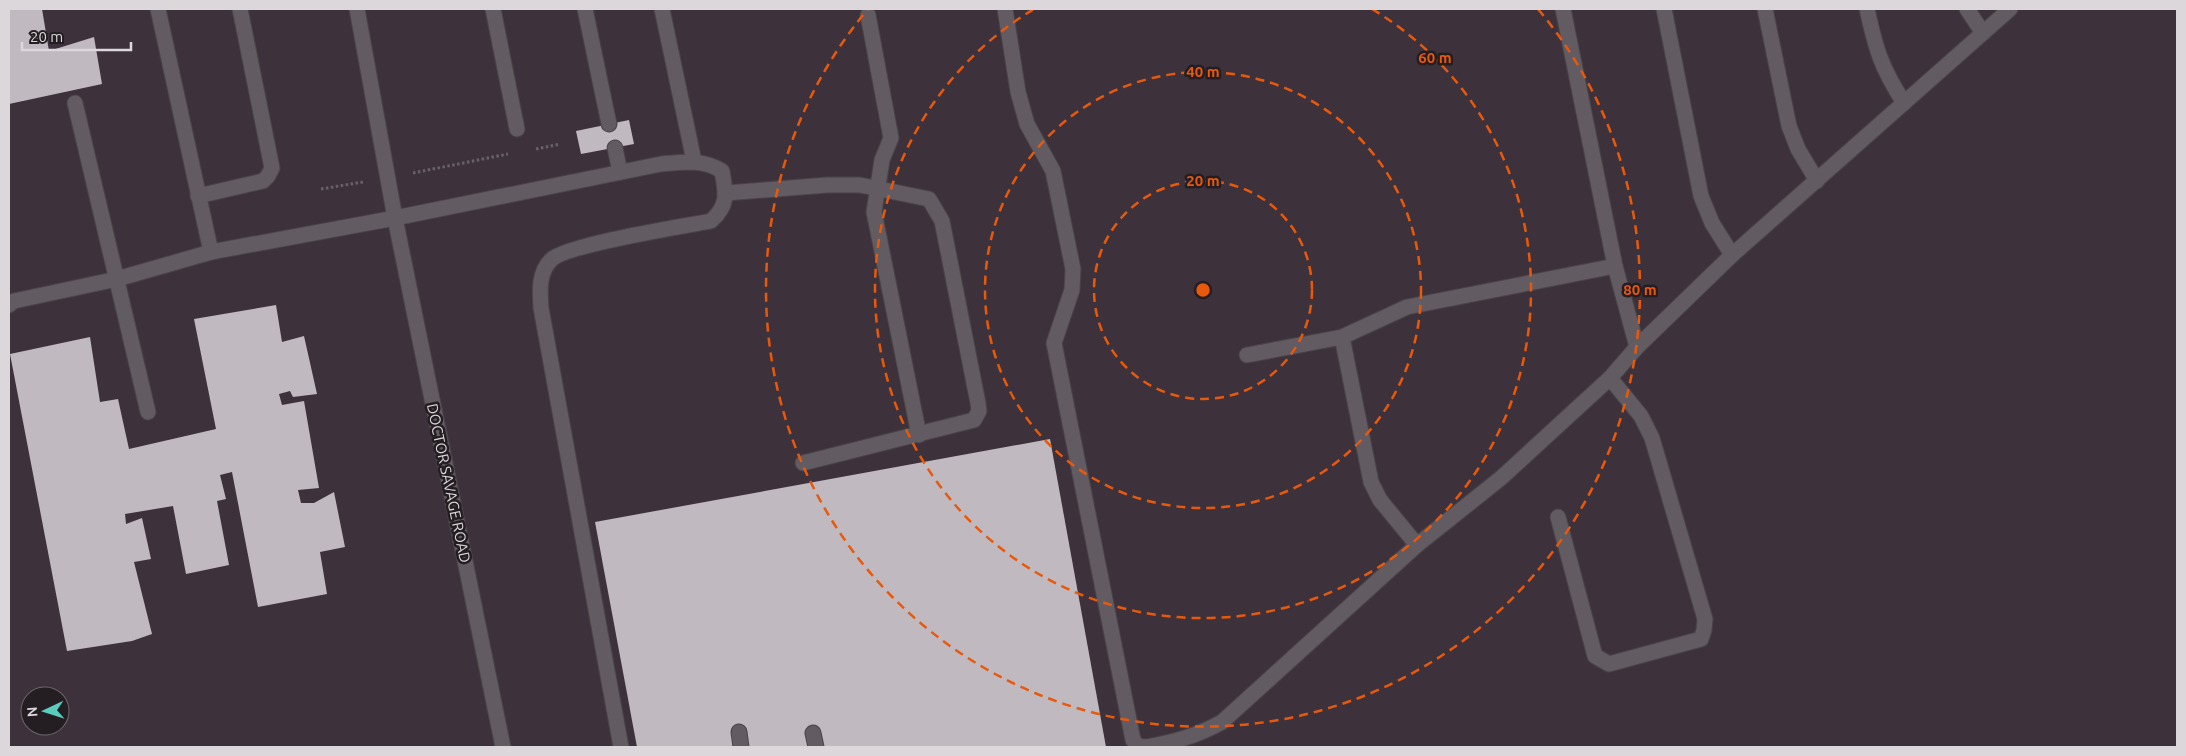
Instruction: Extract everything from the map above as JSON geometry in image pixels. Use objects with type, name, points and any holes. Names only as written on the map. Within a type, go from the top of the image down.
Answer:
[{"type":"street","points":[[158,9],[211,252]]},
{"type":"street","points":[[198,196],[263,181],[272,168],[240,9]]},
{"type":"street","name":"DOCTOR SAVAGE ROAD","points":[[358,9],[395,218],[503,747]]},
{"type":"street","points":[[493,9],[517,129]]},
{"type":"street","points":[[586,9],[609,124]]},
{"type":"street","points":[[662,9],[694,162]]},
{"type":"street","points":[[1005,9],[1018,92],[1027,124],[1053,171],[1073,269],[1072,290],[1054,343],[1133,740],[1138,746],[1145,747],[1184,740],[1202,734],[1222,722],[1417,546],[1501,478],[1610,378],[1637,347],[1732,255],[2010,9]]},
{"type":"street","points":[[1563,9],[1615,266],[1637,347]]},
{"type":"street","points":[[1664,9],[1701,196],[1712,223],[1732,255]]},
{"type":"street","points":[[1765,9],[1789,126],[1798,149],[1817,181]]},
{"type":"street","points":[[1867,9],[1876,49],[1886,76],[1904,103]]},
{"type":"street","points":[[1967,9],[1983,33]]},
{"type":"street","points":[[868,15],[890,138],[882,160],[874,212],[919,435]]},
{"type":"street","points":[[75,103],[148,412]]},
{"type":"street","points":[[615,148],[620,172]]},
{"type":"street","points":[[9,305],[14,301],[117,279],[211,252],[395,218],[661,164],[694,162],[712,164],[722,171],[726,193],[722,212],[711,221],[574,249],[551,260],[540,281],[541,308],[621,747]]},
{"type":"street","points":[[726,193],[826,185],[860,185],[929,199],[942,221],[978,402],[979,411],[974,420],[803,463]]},
{"type":"street","points":[[1247,355],[1342,337],[1407,307],[1615,266]]},
{"type":"street","points":[[1342,337],[1371,482],[1380,500],[1417,546]]},
{"type":"street","points":[[1558,517],[1595,656],[1609,664],[1701,639],[1705,619],[1652,438],[1641,416],[1610,378]]},
{"type":"path","points":[[531,150],[560,144]]},
{"type":"path","points":[[322,189],[512,154]]},
{"type":"shaded area","points":[[9,9],[2177,9],[2177,747],[9,747]]},
{"type":"building","points":[[9,9],[42,9],[49,51],[94,37],[102,84],[9,104]]},
{"type":"building","points":[[629,120],[634,144],[581,154],[576,131]]},
{"type":"building","points":[[276,305],[282,342],[304,336],[317,394],[293,397],[290,391],[279,394],[282,405],[304,401],[319,488],[298,490],[301,503],[314,503],[334,492],[345,547],[320,552],[327,594],[258,607],[232,472],[220,475],[226,499],[217,501],[229,565],[186,574],[173,506],[125,514],[126,524],[142,518],[151,559],[134,562],[152,634],[132,641],[67,651],[10,354],[90,337],[100,402],[118,399],[129,449],[216,429],[194,319]]},
{"type":"building","points":[[1050,439],[1106,747],[637,747],[595,522]]}]
